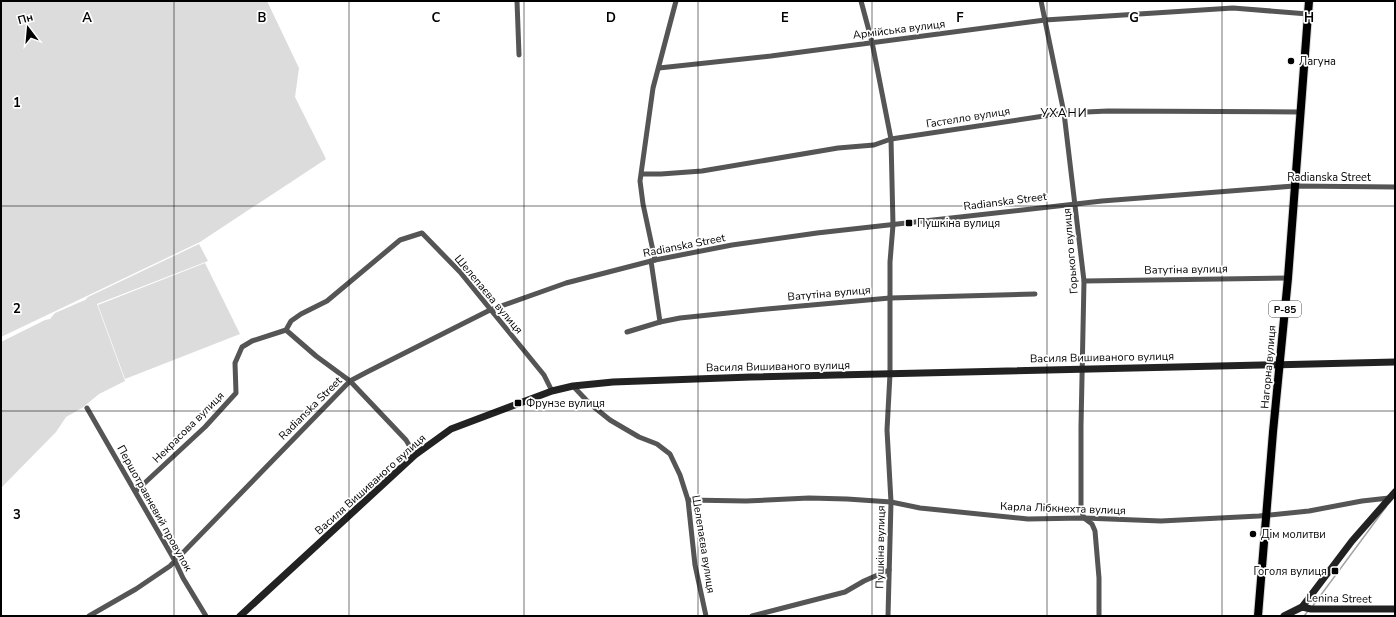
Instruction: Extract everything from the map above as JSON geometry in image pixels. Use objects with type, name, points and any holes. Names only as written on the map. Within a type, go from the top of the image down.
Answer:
[{"type":"main road","name":"Нагорна вулиця","points":[[1258,616],[1279,364],[1288,278],[1294,186],[1310,1]]},
{"type":"street","points":[[517,1],[519,55]]},
{"type":"street","points":[[660,322],[653,260],[640,181],[653,88],[676,1]]},
{"type":"street","name":"Пушкіна вулиця","points":[[861,1],[872,42],[891,139],[893,225],[890,262],[890,374],[887,430],[891,502],[888,616]]},
{"type":"street","name":"Горького вулиця","points":[[1041,1],[1064,113],[1076,203],[1084,281],[1081,509],[1084,518],[1092,524],[1095,531],[1099,578],[1099,616]]},
{"type":"street","name":"Армійська вулиця","points":[[659,68],[1045,20],[1233,8],[1308,14]]},
{"type":"street","name":"Гастелло вулиця","points":[[642,174],[702,171],[838,148],[874,145],[891,139],[1064,113],[1108,111],[1300,112]]},
{"type":"street","name":"Radianska Street","points":[[89,616],[136,589],[170,566],[350,381],[490,310],[566,283],[653,260],[732,245],[817,233],[1076,203],[1294,186],[1395,187]]},
{"type":"street","name":"Шелепаєва вулиця","points":[[286,330],[291,321],[301,314],[327,301],[400,240],[422,233],[460,272],[544,375],[552,391]]},
{"type":"street","name":"Ватутіна вулиця","points":[[1084,281],[1288,278]]},
{"type":"street","name":"Ватутіна вулиця","points":[[627,332],[660,322],[680,318],[767,309],[890,298],[1035,294]]},
{"type":"street","points":[[286,330],[316,356],[350,381],[406,440],[415,455]]},
{"type":"street","name":"Некрасова вулиця","points":[[136,492],[205,426],[236,393],[235,363],[242,347],[252,341],[286,330]]},
{"type":"street","name":"Василя Вишиваного вулиця","points":[[240,616],[415,455],[451,429],[552,391],[573,386],[613,382],[751,377],[1083,368],[1395,362]]},
{"type":"street","name":"Шелепаєва вулиця","points":[[573,386],[610,420],[639,437],[657,444],[670,454],[680,475],[688,500],[695,565],[706,616]]},
{"type":"street","name":"Першотравневий провулок","points":[[88,408],[175,561],[183,578],[206,616]]},
{"type":"street","points":[[1302,607],[1352,541],[1395,492]]},
{"type":"street","name":"Карла Лібкнехта вулиця","points":[[688,500],[746,501],[809,498],[847,499],[891,502],[920,508],[1028,519],[1084,518],[1161,521],[1309,511],[1362,501],[1389,498]]},
{"type":"street","points":[[752,616],[845,592],[864,581],[890,570]]},
{"type":"street","name":"Lenina Street","points":[[1284,616],[1302,607],[1311,609],[1395,610]]},
{"type":"shaded area","points":[[1,1],[267,1],[299,68],[295,97],[326,159],[200,242],[1,337]]},
{"type":"shaded area","points":[[199,244],[208,261],[97,304],[125,381],[99,394],[82,408],[66,417],[56,432],[1,488],[1,342],[45,320],[50,319],[55,313],[85,300],[88,297]]},
{"type":"shaded area","points":[[205,263],[240,334],[125,379],[98,305]]},
{"type":"waterway","points":[[1312,607],[1386,507]]},
{"type":"waterway","points":[[1304,616],[1308,611]]},
{"type":"place","name":"Лагуна","points":[[1291,61]]},
{"type":"place","name":"Пушкіна вулиця","points":[[909,223]]},
{"type":"place","name":"Фрунзе вулиця","points":[[518,403]]},
{"type":"place","name":"Дім молитви","points":[[1253,534]]},
{"type":"place","name":"Гоголя вулиця","points":[[1335,571]]},
{"type":"district","name":"УХАНИ","points":[[1064,113]]}]
